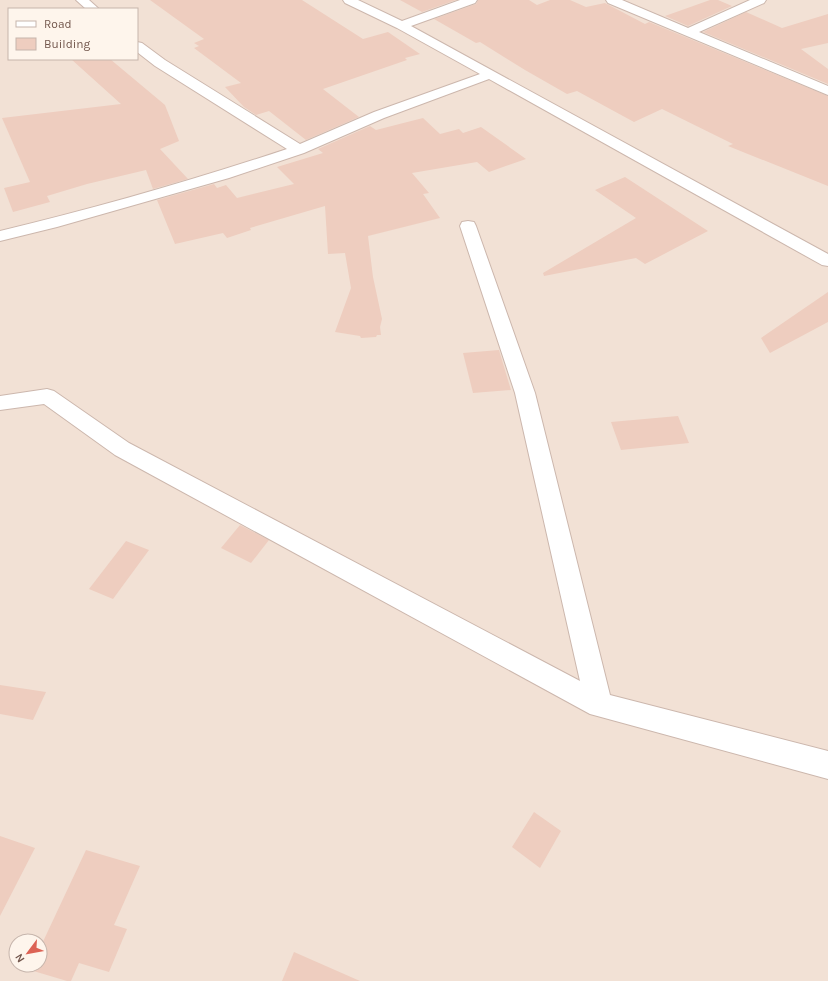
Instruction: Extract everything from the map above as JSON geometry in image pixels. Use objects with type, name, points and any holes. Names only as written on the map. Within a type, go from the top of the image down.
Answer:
[{"type":"street","points":[[82,0],[92,8]]},
{"type":"street","points":[[349,0],[401,25],[828,261]]},
{"type":"street","points":[[401,25],[471,0]]},
{"type":"street","points":[[612,0],[828,91]]},
{"type":"street","points":[[689,32],[760,0]]},
{"type":"street","points":[[138,47],[173,71],[299,150]]},
{"type":"street","points":[[0,236],[51,224],[167,192],[299,150],[379,115],[489,75]]},
{"type":"street","points":[[468,226],[525,393],[599,706]]},
{"type":"street","points":[[0,403],[47,396],[122,449],[599,706],[828,765]]},
{"type":"shaded area","points":[[0,0],[828,0],[828,981],[0,981]]},
{"type":"building","points":[[150,0],[302,0],[363,39],[388,32],[420,54],[405,58],[407,60],[323,89],[359,117],[306,140],[269,111],[256,115],[244,107],[225,87],[241,83],[194,48],[199,46],[194,43],[204,39]]},
{"type":"building","points":[[400,0],[456,0],[422,12]]},
{"type":"building","points":[[478,0],[529,0],[537,5],[550,0],[570,0],[586,7],[605,3],[645,24],[649,22],[828,96],[828,186],[728,146],[733,144],[662,109],[634,122],[577,91],[567,94],[480,42],[476,43],[434,19],[476,4]]},
{"type":"building","points":[[710,0],[718,0],[732,6],[688,26],[665,16]]},
{"type":"building","points":[[746,12],[782,28],[828,14],[828,43],[801,49],[828,69],[828,84],[703,32]]},
{"type":"building","points":[[72,60],[111,60],[165,105],[179,141],[160,149],[188,179],[153,189],[146,170],[87,184],[47,196],[50,202],[13,212],[4,188],[30,182],[2,118],[121,104]]},
{"type":"building","points":[[423,118],[440,134],[459,129],[463,133],[481,127],[526,159],[489,172],[477,162],[412,173],[429,193],[423,194],[440,218],[368,236],[373,277],[382,319],[380,327],[381,335],[377,335],[376,337],[361,338],[360,336],[335,332],[351,288],[345,253],[328,254],[325,206],[250,228],[251,230],[227,238],[223,233],[175,244],[157,200],[214,184],[217,188],[226,185],[237,198],[294,184],[277,167],[323,153],[318,149],[370,126],[376,130]]},
{"type":"building","points":[[625,177],[708,231],[645,264],[636,258],[544,276],[543,273],[636,218],[595,190]]},
{"type":"building","points":[[828,292],[828,322],[770,353],[761,338]]},
{"type":"building","points":[[499,350],[511,390],[473,393],[463,353]]},
{"type":"building","points":[[678,416],[689,443],[621,450],[611,422]]},
{"type":"building","points":[[240,525],[269,540],[251,563],[221,548]]},
{"type":"building","points":[[126,541],[149,550],[113,599],[89,589]]},
{"type":"building","points":[[0,685],[46,692],[33,720],[0,714]]},
{"type":"building","points":[[534,812],[561,831],[540,868],[512,847]]},
{"type":"building","points":[[0,836],[35,848],[0,916]]},
{"type":"building","points":[[86,850],[140,866],[114,925],[127,929],[109,972],[79,963],[71,981],[40,973],[48,973],[47,933]]},
{"type":"building","points":[[294,952],[360,981],[282,981]]}]
